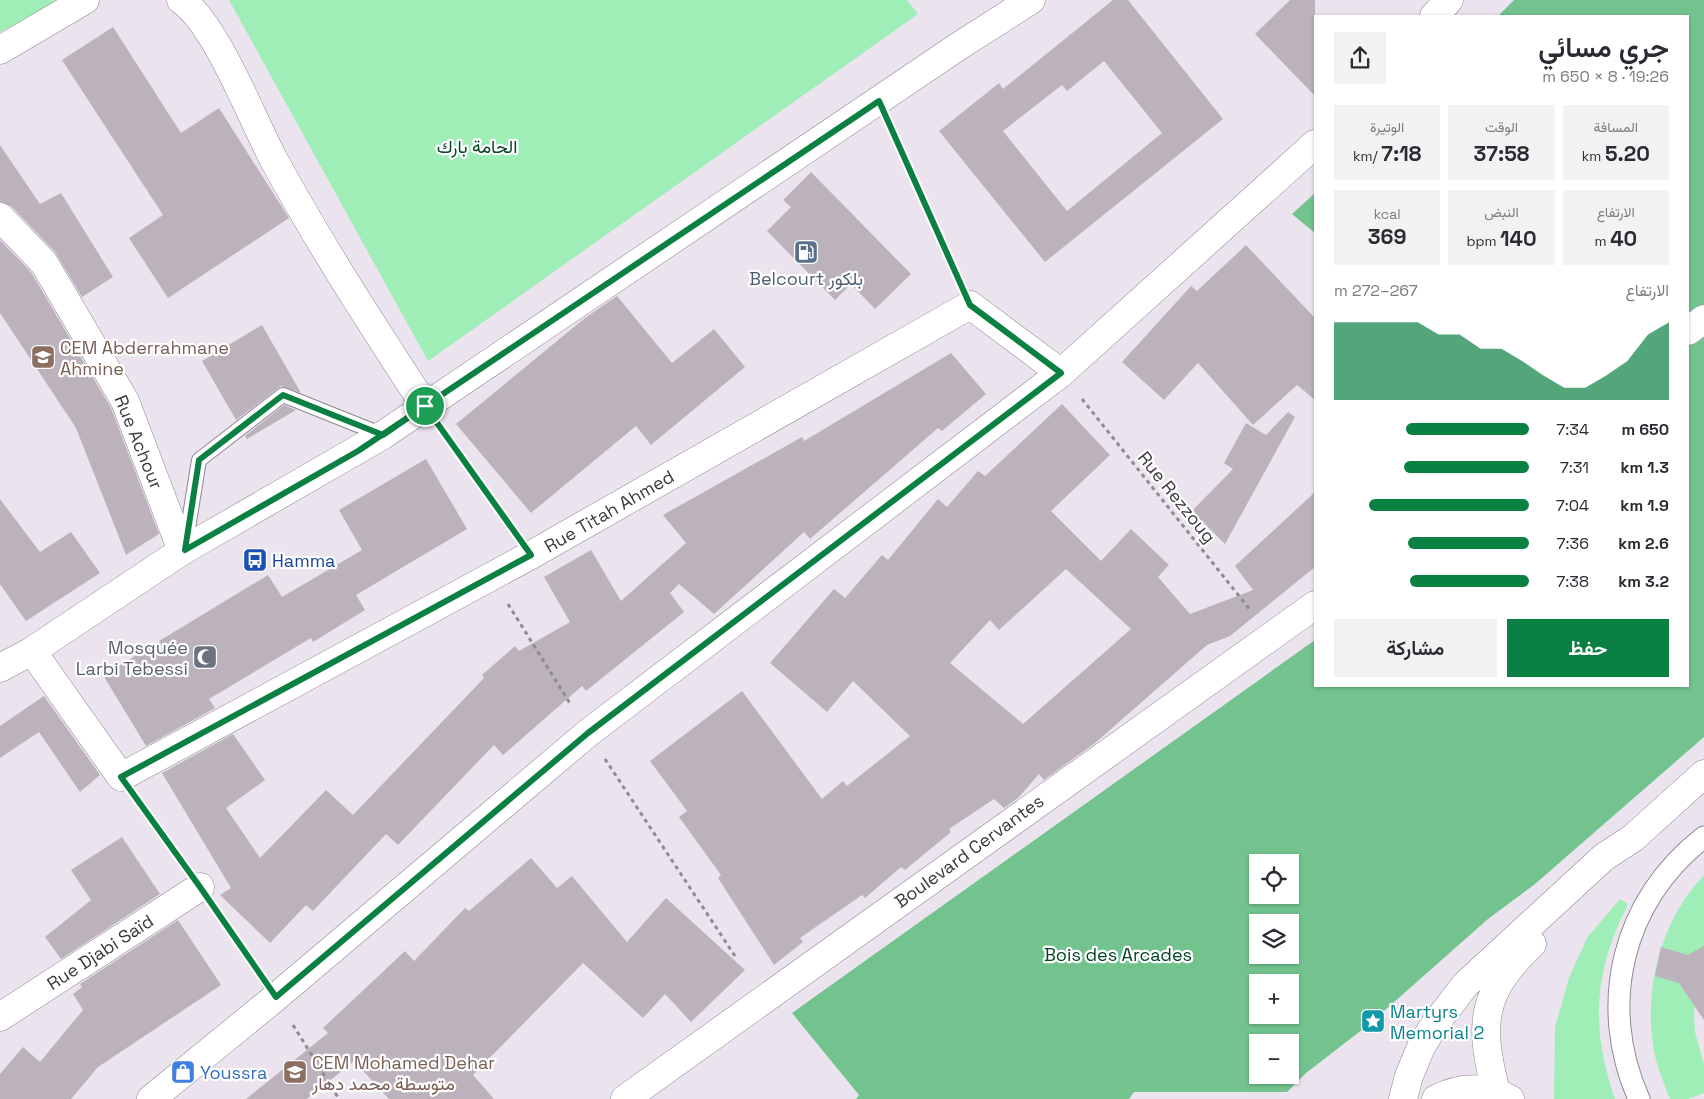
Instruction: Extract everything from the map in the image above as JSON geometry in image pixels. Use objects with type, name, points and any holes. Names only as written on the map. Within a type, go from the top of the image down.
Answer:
[{"type":"street","points":[[0,50],[75,4],[85,0]]},
{"type":"street","points":[[181,0],[209,30],[274,160],[354,297],[425,406]]},
{"type":"street","points":[[121,777],[10,658],[183,551],[383,435],[1031,0]]},
{"type":"street","points":[[1435,15],[1449,0]]},
{"type":"street","points":[[151,1099],[276,997],[588,733],[1061,373],[1314,145]]},
{"type":"street","name":"Rue Achour","points":[[0,217],[44,263],[125,401],[183,551]]},
{"type":"street","points":[[970,305],[1061,373]]},
{"type":"street","name":"Rue Titah Ahmed","points":[[121,777],[531,555],[970,305]]},
{"type":"street","points":[[1689,330],[1704,319]]},
{"type":"street","name":"Boulevard Cervantes","points":[[625,1099],[1314,606]]},
{"type":"street","points":[[1403,1099],[1409,1076],[1421,1047],[1433,1027],[1465,985],[1604,857],[1633,838],[1704,774]]},
{"type":"street","points":[[1638,1099],[1632,1085],[1621,1040],[1618,991],[1624,954],[1636,920],[1658,884],[1693,845],[1704,837]]},
{"type":"street","points":[[1503,1095],[1485,1031],[1487,1012],[1492,995],[1515,962],[1608,871],[1625,852],[1633,838]]},
{"type":"street","name":"Rue Djabi Saïd","points":[[0,1017],[200,887]]},
{"type":"street","points":[[1436,1099],[1452,1091],[1474,1087],[1503,1095]]},
{"type":"lane","points":[[183,551],[199,460],[283,395],[383,435]]},
{"type":"path","points":[[879,101],[970,305]]},
{"type":"path","name":"Rue Rezzoug","points":[[1061,373],[1271,637]]},
{"type":"path","points":[[425,406],[531,555]]},
{"type":"path","points":[[491,576],[588,733],[735,956]]},
{"type":"path","points":[[121,777],[276,997],[338,1099]]},
{"type":"green space","points":[[0,0],[67,0],[0,32]]},
{"type":"green space","name":"الحامة بارك","points":[[229,0],[907,0],[918,14],[428,361]]},
{"type":"green space","name":"Bois des Arcades","points":[[1514,0],[1704,0],[1704,737],[1535,884],[1488,919],[1367,1026],[1299,1080],[1299,1034],[1249,1034],[1249,1084],[1295,1084],[1287,1092],[1134,1092],[1129,1099],[856,1099],[859,1095],[792,1013],[1314,641],[1314,687],[1689,687],[1689,15],[1499,15]]},
{"type":"green space","points":[[1314,194],[1314,232],[1292,214]]},
{"type":"green space","points":[[1704,875],[1704,958],[1694,1012],[1695,1032],[1704,1064],[1704,1093],[1688,1099],[1670,1099],[1657,1065],[1653,1044],[1651,998],[1654,975],[1667,932],[1677,911]]},
{"type":"green space","points":[[1620,899],[1628,904],[1608,953],[1599,1000],[1602,1048],[1615,1099],[1554,1099],[1555,1027],[1569,978],[1587,938]]},
{"type":"building","points":[[1113,0],[1128,0],[1223,119],[1045,262],[939,131],[999,83],[1003,89]],"holes":[[[1104,61],[1162,133],[1067,211],[1003,131],[1062,85],[1067,91]]]},
{"type":"building","points":[[1290,0],[1315,0],[1314,95],[1255,34]]},
{"type":"building","points":[[113,27],[181,133],[219,108],[289,218],[168,298],[129,238],[163,215],[62,60]]},
{"type":"building","points":[[0,145],[40,204],[61,193],[113,277],[82,297],[55,252],[11,206],[0,202]]},
{"type":"building","points":[[811,172],[911,274],[875,309],[851,284],[835,300],[767,231],[791,207],[783,200]]},
{"type":"building","points":[[0,240],[31,272],[111,408],[159,534],[126,555],[76,428],[0,313]]},
{"type":"building","points":[[1246,245],[1314,317],[1314,399],[1297,385],[1253,425],[1198,363],[1164,400],[1122,362],[1191,286],[1197,291]]},
{"type":"building","points":[[617,296],[672,363],[714,329],[745,367],[651,445],[636,426],[531,513],[456,424],[585,318]]},
{"type":"building","points":[[262,325],[301,393],[281,386],[236,420],[202,361]]},
{"type":"building","points":[[951,353],[986,394],[942,431],[938,428],[810,539],[804,532],[714,614],[679,584],[670,593],[684,612],[586,691],[582,686],[503,755],[494,745],[398,845],[386,834],[313,911],[306,905],[270,943],[220,895],[231,888],[162,773],[233,734],[265,780],[226,808],[260,858],[326,790],[353,815],[484,678],[482,675],[515,646],[519,651],[570,622],[544,577],[591,550],[621,601],[686,543],[663,515],[802,437],[804,441]]},
{"type":"building","points":[[1062,404],[1110,455],[1051,511],[1101,561],[1131,529],[1169,565],[1158,577],[1190,614],[1253,590],[1235,566],[1314,493],[1314,568],[1230,636],[1207,645],[1095,743],[1044,780],[1039,774],[1018,798],[1004,808],[994,799],[949,829],[951,832],[905,870],[901,867],[865,898],[862,895],[800,938],[803,942],[774,965],[718,878],[721,875],[679,817],[687,811],[650,761],[742,691],[822,799],[843,781],[847,786],[910,736],[853,681],[827,712],[770,663],[834,589],[845,598],[882,555],[888,560],[938,499],[947,507],[978,471],[985,476]],"holes":[[[1066,569],[1131,629],[1023,724],[950,663],[990,620],[999,630]]]},
{"type":"building","points":[[284,405],[296,410],[247,439],[245,436]]},
{"type":"building","points":[[1288,412],[1295,417],[1225,544],[1192,511],[1233,469],[1224,463],[1246,423],[1266,435]]},
{"type":"building","points":[[426,459],[467,529],[356,595],[365,610],[313,642],[311,638],[209,699],[215,708],[146,746],[103,675],[152,646],[154,650],[161,646],[159,641],[268,575],[282,597],[362,550],[339,510]]},
{"type":"building","points":[[0,499],[40,552],[71,532],[100,573],[26,621],[0,584]]},
{"type":"building","points":[[44,696],[100,775],[80,792],[39,732],[0,758],[0,726]]},
{"type":"building","points":[[122,837],[160,894],[61,959],[45,937],[91,900],[71,870]]},
{"type":"building","points":[[531,858],[557,888],[572,876],[627,942],[666,898],[745,970],[691,1022],[665,994],[643,1018],[583,963],[473,1075],[494,1099],[389,1099],[354,1061],[307,1099],[246,1099],[328,1033],[323,1028],[405,951],[414,961],[465,908],[469,911]]},
{"type":"building","points":[[178,920],[221,985],[98,1067],[71,1099],[0,1099],[0,1074],[23,1047],[40,1062],[83,1010],[73,994],[82,987],[80,984]]},
{"type":"building","points":[[1704,946],[1704,1020],[1679,983],[1655,976],[1661,947],[1688,955]]},
{"type":"place","name":"Belcourt بلكور","points":[[806,252]]},
{"type":"place","name":"CEM Abderrahmane Ahmine","points":[[43,357]]},
{"type":"place","name":"Hamma","points":[[255,560]]},
{"type":"place","name":"Mosquée Larbi Tebessi","points":[[205,657]]},
{"type":"place","name":"Martyrs Memorial 2","points":[[1373,1021]]},
{"type":"place","name":"Youssra","points":[[183,1072]]},
{"type":"place","name":"CEM Mohamed Dehar متوسطة محمد دهار","points":[[295,1072]]},
{"type":"route","points":[[425,406],[383,435],[358,451],[185,550],[199,460],[283,395],[383,435],[393,428],[425,406],[531,555],[121,777],[276,997],[588,733],[1061,373],[970,305],[879,101],[425,406]]}]
